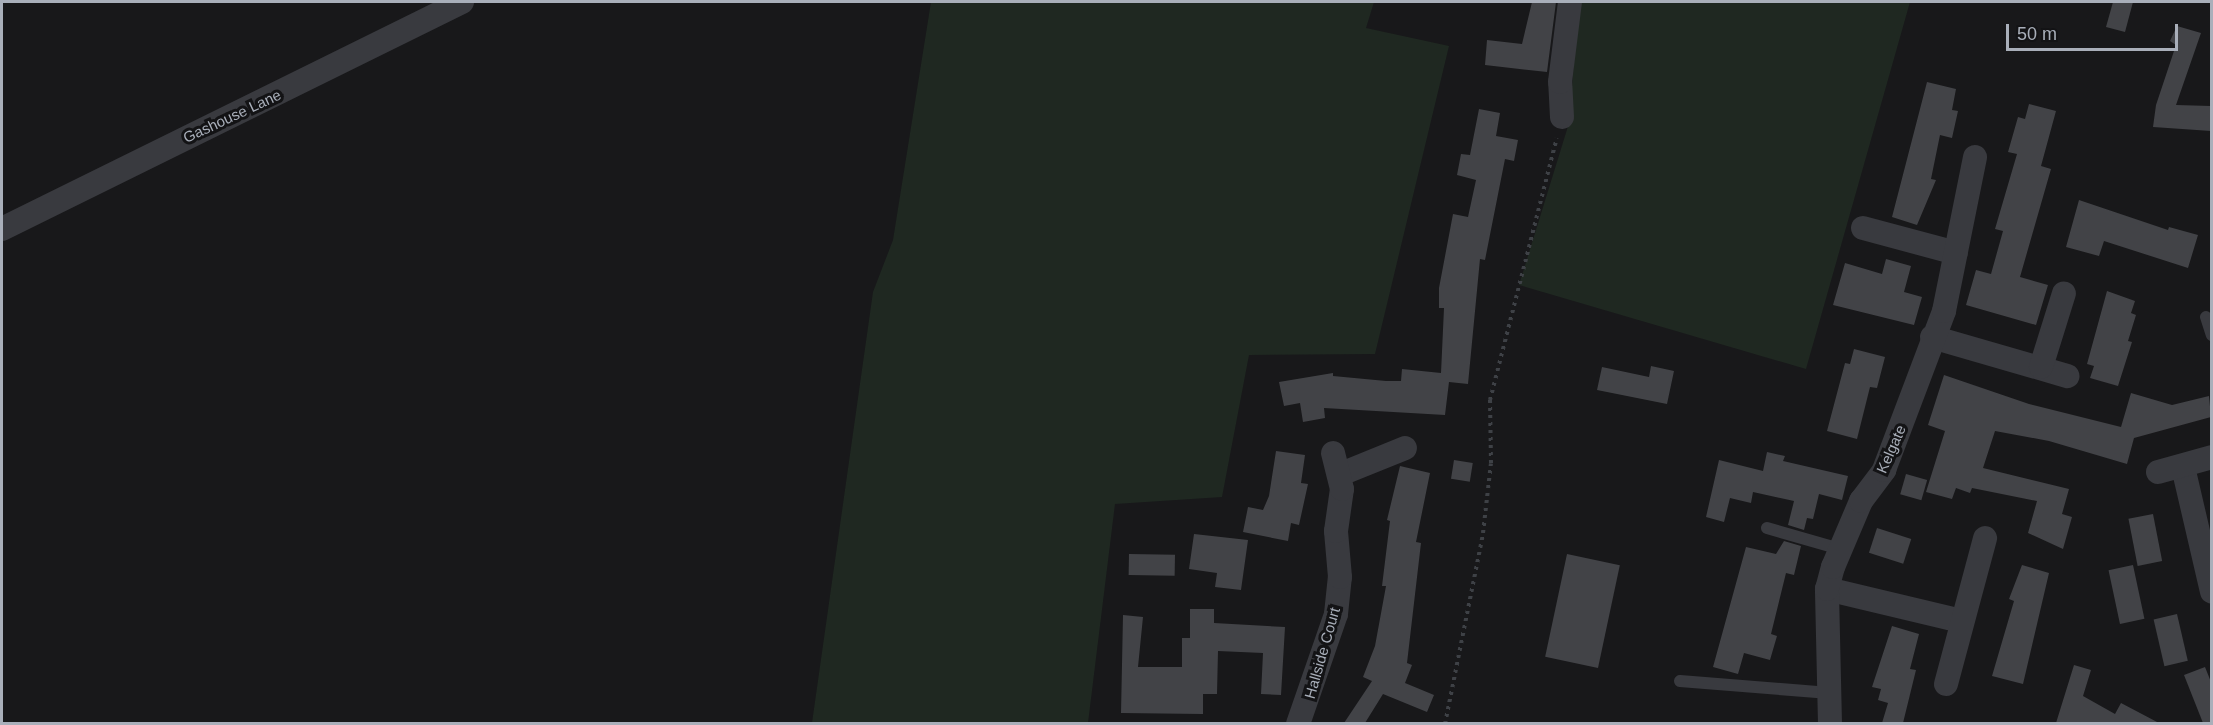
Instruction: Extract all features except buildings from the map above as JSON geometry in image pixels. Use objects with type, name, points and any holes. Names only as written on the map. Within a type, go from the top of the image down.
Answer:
[{"type":"street","name":"Gashouse Lane","points":[[2,229],[462,2]]},
{"type":"street","points":[[1562,117],[1560,82],[1570,2]]},
{"type":"street","name":"Kelgate","points":[[1830,723],[1827,589],[1840,549],[1861,501],[1884,470],[1944,311],[1975,157]]},
{"type":"street","points":[[1863,228],[1956,253]]},
{"type":"street","points":[[2041,367],[2064,293]]},
{"type":"street","points":[[1932,338],[2067,375]]},
{"type":"street","name":"Hallside Court","points":[[1298,723],[1336,614],[1337,464],[1405,448]]},
{"type":"street","points":[[2158,472],[2184,467],[2211,457]]},
{"type":"street","points":[[2184,467],[2211,592]]},
{"type":"street","points":[[1946,684],[1985,538]]},
{"type":"street","points":[[1827,589],[1961,621]]},
{"type":"lane","points":[[2206,317],[2211,335]]},
{"type":"lane","points":[[1767,528],[1840,549]]},
{"type":"lane","points":[[1680,681],[1830,693]]},
{"type":"path","points":[[1445,723],[1483,533],[1491,463],[1490,400],[1562,117]]},
{"type":"shaded area","points":[[931,2],[1374,2],[1366,28],[1449,46],[1375,354],[1249,355],[1222,497],[1115,504],[1088,723],[812,723],[873,292],[893,240]]},
{"type":"shaded area","points":[[1579,2],[1910,2],[1806,369],[1519,285],[1569,123]]}]
